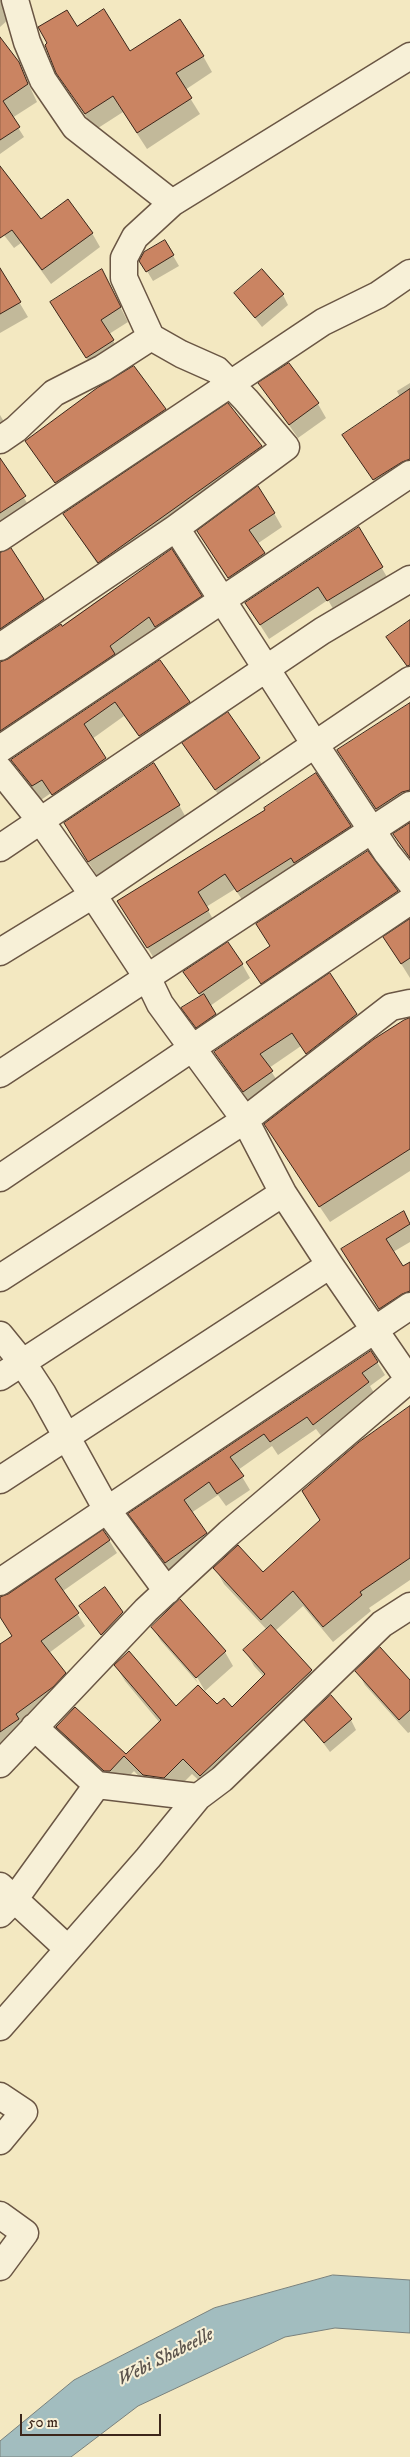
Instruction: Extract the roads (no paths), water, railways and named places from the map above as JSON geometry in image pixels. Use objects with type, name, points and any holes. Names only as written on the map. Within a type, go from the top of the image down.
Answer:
[{"type":"street","points":[[15,0],[27,42],[43,80],[75,127],[172,203]]},
{"type":"street","points":[[0,647],[176,528],[286,447],[217,370],[181,354],[151,337],[124,278],[124,258],[135,237],[172,203],[410,56]]},
{"type":"street","points":[[0,538],[323,322],[378,295],[410,273]]},
{"type":"street","points":[[0,440],[16,429],[54,393],[103,368],[151,337]]},
{"type":"street","points":[[0,748],[410,474]]},
{"type":"street","points":[[176,528],[314,743],[410,882]]},
{"type":"street","points":[[0,848],[322,631],[410,579]]},
{"type":"street","points":[[0,952],[93,895],[314,743],[410,680]]},
{"type":"street","points":[[0,770],[40,820],[93,895],[147,977],[160,1004],[244,1120],[283,1193],[409,1380],[229,1533],[167,1591],[0,1764]]},
{"type":"street","points":[[0,1074],[410,805]]},
{"type":"street","points":[[0,1178],[410,901]]},
{"type":"street","points":[[0,1278],[244,1120],[391,1007],[410,1004]]},
{"type":"street","points":[[0,1377],[283,1193]]},
{"type":"street","points":[[0,1480],[330,1265]]},
{"type":"street","points":[[0,1582],[410,1306]]},
{"type":"street","points":[[0,1335],[22,1362],[68,1436],[107,1510],[167,1591]]},
{"type":"street","points":[[0,2027],[67,1948],[148,1858],[198,1796],[222,1778],[382,1624],[410,1606]]},
{"type":"street","points":[[34,1727],[98,1785],[198,1796]]},
{"type":"street","points":[[67,1948],[5,1900],[98,1785]]},
{"type":"street","points":[[0,2096],[24,2112],[0,2141]]},
{"type":"street","points":[[0,2215],[25,2233],[0,2267]]},
{"type":"water","name":"Webi Shabeelle","points":[[333,2275],[410,2280],[410,2333],[335,2328],[285,2337],[138,2406],[71,2457],[0,2457],[0,2441],[74,2380],[214,2308]]}]
